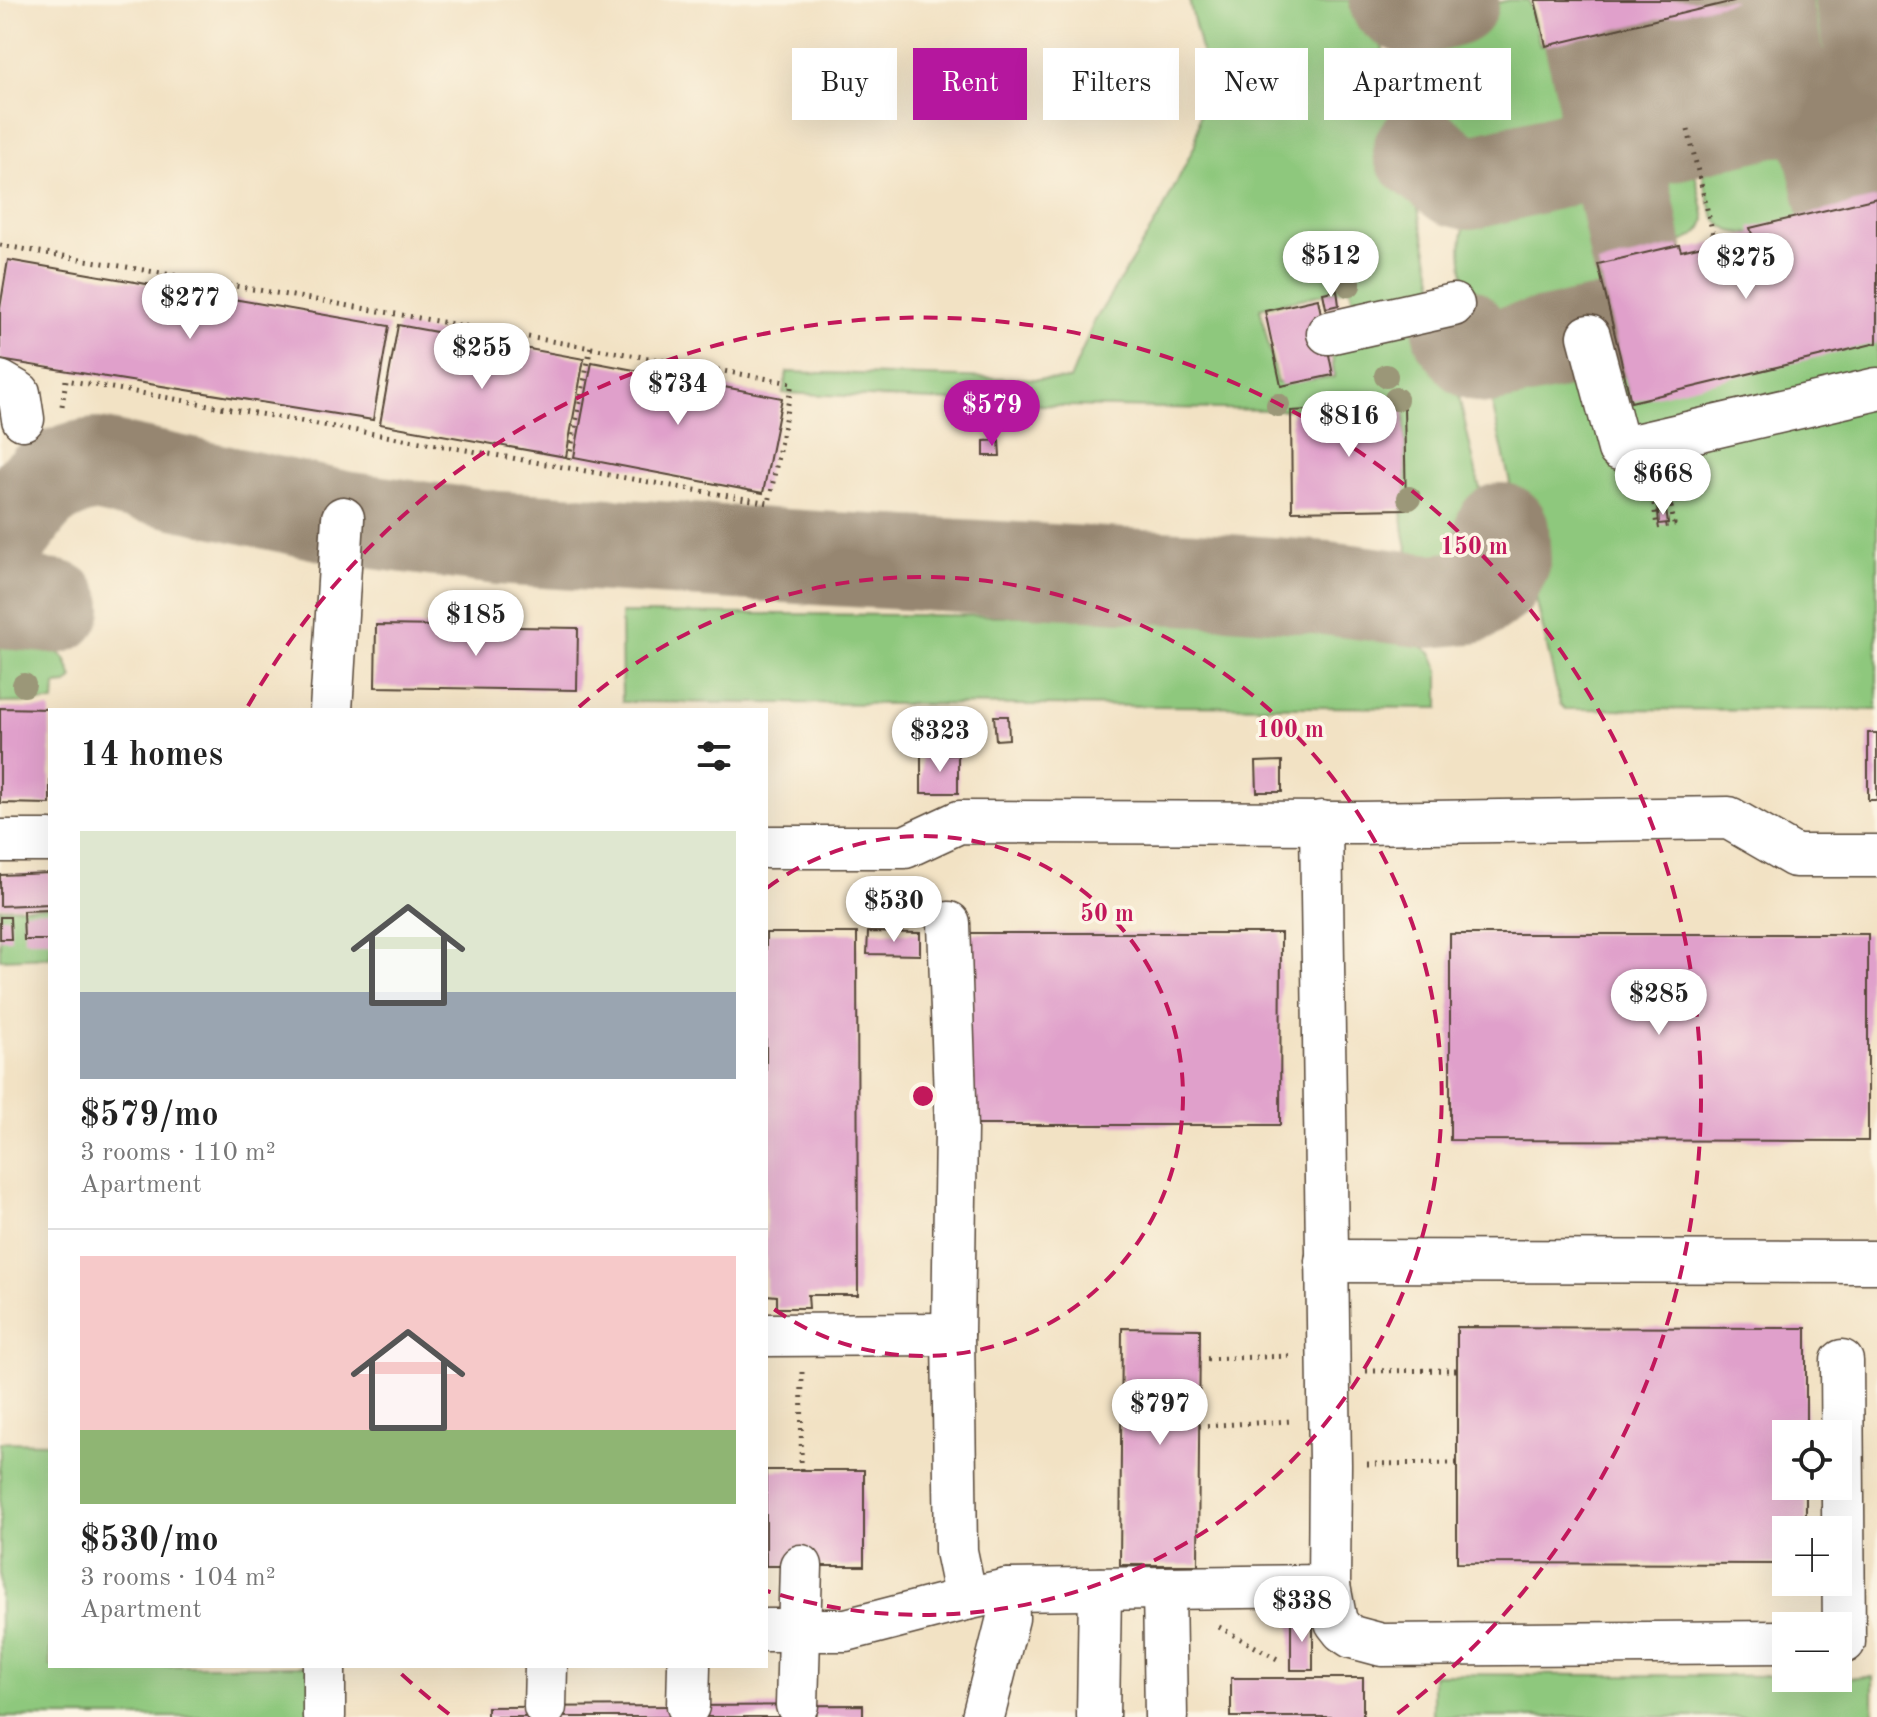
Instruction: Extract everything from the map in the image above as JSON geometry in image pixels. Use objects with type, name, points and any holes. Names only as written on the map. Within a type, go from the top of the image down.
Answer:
[{"type":"lane","points":[[1328,333],[1453,305]]},
{"type":"lane","points":[[1589,336],[1619,449],[1877,389]]},
{"type":"lane","points":[[0,382],[19,393],[42,414]]},
{"type":"lane","points":[[331,708],[343,518]]},
{"type":"lane","points":[[768,847],[905,847],[959,822],[1729,818],[1795,856],[1877,856]]},
{"type":"lane","points":[[1321,822],[1329,1586],[1336,1622],[1352,1637],[1382,1645],[1772,1642]]},
{"type":"lane","points":[[0,841],[48,841]]},
{"type":"lane","points":[[949,923],[956,1128],[953,1334],[956,1551],[966,1599]]},
{"type":"lane","points":[[1326,1261],[1877,1262]]},
{"type":"lane","points":[[784,1335],[953,1334]]},
{"type":"lane","points":[[1842,1361],[1853,1642]]},
{"type":"lane","points":[[797,1705],[783,1630],[801,1566]]},
{"type":"lane","points":[[783,1630],[846,1630],[1007,1590],[1329,1586]]},
{"type":"lane","points":[[1164,1588],[1166,1717]]},
{"type":"lane","points":[[1098,1717],[1100,1589]]},
{"type":"lane","points":[[983,1717],[1008,1618],[1007,1590]]},
{"type":"lane","points":[[324,1668],[324,1717]]},
{"type":"lane","points":[[545,1707],[546,1668]]},
{"type":"path","points":[[1688,130],[1715,242]]},
{"type":"path","points":[[0,245],[792,383],[769,503],[66,380],[42,414]]},
{"type":"path","points":[[569,459],[591,346]]},
{"type":"path","points":[[1643,444],[1657,527],[1674,524],[1671,507],[1656,509]]},
{"type":"path","points":[[784,1335],[801,1470]]},
{"type":"path","points":[[1199,1359],[1457,1370]]},
{"type":"path","points":[[1199,1426],[1329,1420]]},
{"type":"path","points":[[1330,1464],[1457,1463]]},
{"type":"green space","points":[[1189,0],[1372,0],[1383,48],[1324,48],[1324,120],[1398,120],[1437,297],[1364,317],[1354,304],[1350,288],[1260,308],[1277,383],[1334,377],[1332,352],[1442,321],[1481,494],[1472,533],[1457,551],[1431,572],[1416,565],[1405,538],[1402,510],[1406,509],[1404,405],[1272,410],[1063,406],[783,393],[787,372],[1070,380],[1094,322],[1162,212],[1195,145],[1199,120],[1308,120],[1308,48],[1200,48]]},
{"type":"green space","points":[[1509,0],[1529,0],[1540,46],[1578,36],[1593,124],[1583,138],[1573,144],[1488,163],[1465,159],[1447,148],[1433,132],[1430,120],[1511,120],[1511,48],[1414,48],[1413,42],[1421,27],[1430,20]]},
{"type":"green space","points":[[1738,0],[1751,0],[1768,79],[1760,94],[1736,103],[1718,99],[1708,85],[1690,12]]},
{"type":"green space","points":[[1776,0],[1849,0],[1860,47],[1860,57],[1852,74],[1831,83],[1815,85],[1803,79],[1788,52]]},
{"type":"green space","points":[[1666,17],[1682,81],[1682,105],[1678,113],[1668,119],[1642,125],[1631,124],[1618,110],[1603,32]]},
{"type":"green space","points":[[1877,101],[1877,710],[1565,709],[1560,704],[1491,399],[1496,382],[1509,371],[1617,345],[1630,399],[1780,362],[1751,234],[1728,230],[1717,221],[1705,185],[1700,147],[1702,143],[1785,123],[1798,125],[1812,140],[1828,209],[1859,202],[1842,132],[1849,114]]},
{"type":"green space","points":[[1688,150],[1691,156],[1705,219],[1691,238],[1649,248],[1634,183],[1635,168],[1649,155]]},
{"type":"green space","points":[[1587,171],[1598,176],[1611,195],[1624,255],[1597,262],[1611,316],[1503,342],[1486,339],[1474,323],[1462,261],[1462,236],[1472,213],[1489,197],[1501,192]]},
{"type":"green space","points":[[621,613],[1374,621],[1407,635],[1432,654],[1439,671],[1439,708],[622,702]]},
{"type":"green space","points":[[0,647],[56,649],[65,659],[73,678],[67,684],[55,685],[54,702],[0,703]]},
{"type":"green space","points":[[48,906],[48,957],[0,959],[0,908]]},
{"type":"green space","points":[[0,1442],[48,1443],[48,1668],[313,1668],[313,1717],[0,1717]]},
{"type":"green space","points":[[1433,1674],[1772,1676],[1772,1692],[1852,1692],[1852,1677],[1873,1677],[1873,1717],[1433,1717]]},
{"type":"building","points":[[1535,0],[1734,0],[1734,1],[1546,46]]},
{"type":"building","points":[[1877,198],[1877,343],[1631,402],[1598,264],[1679,245],[1681,251],[1752,234],[1750,228]]},
{"type":"building","points":[[8,260],[389,326],[373,420],[0,360],[0,308]]},
{"type":"building","points":[[1337,290],[1339,305],[1326,308],[1323,293]]},
{"type":"building","points":[[1318,299],[1333,375],[1281,386],[1265,311]]},
{"type":"building","points":[[398,325],[584,359],[566,457],[380,424]]},
{"type":"building","points":[[592,362],[782,398],[763,493],[574,457]]},
{"type":"building","points":[[1404,405],[1406,509],[1292,511],[1291,411]]},
{"type":"building","points":[[999,440],[1000,456],[984,456],[984,441]]},
{"type":"building","points":[[1666,510],[1668,523],[1659,524],[1658,511]]},
{"type":"building","points":[[376,625],[578,628],[577,690],[375,687]]},
{"type":"building","points":[[0,708],[48,709],[48,804],[0,803]]},
{"type":"building","points":[[994,716],[1008,716],[1009,739],[996,740]]},
{"type":"building","points":[[1868,733],[1877,733],[1877,800],[1868,800]]},
{"type":"building","points":[[921,755],[958,755],[958,793],[921,793]]},
{"type":"building","points":[[1282,761],[1282,792],[1257,792],[1256,762]]},
{"type":"building","points":[[48,873],[48,904],[0,906],[0,875]]},
{"type":"building","points":[[48,910],[48,940],[24,940],[23,911]]},
{"type":"building","points":[[0,917],[10,917],[11,939],[0,939]]},
{"type":"building","points":[[868,932],[920,933],[920,955],[867,954]]},
{"type":"building","points":[[768,933],[857,933],[858,1295],[808,1295],[809,1308],[777,1308],[777,1296],[768,1295]]},
{"type":"building","points":[[965,933],[1281,933],[1280,1125],[965,1125]]},
{"type":"building","points":[[1450,934],[1868,934],[1868,1141],[1450,1140]]},
{"type":"building","points":[[1457,1327],[1806,1328],[1806,1420],[1772,1420],[1772,1500],[1806,1500],[1806,1516],[1772,1516],[1772,1564],[1457,1563]]},
{"type":"building","points":[[1122,1328],[1200,1329],[1198,1565],[1120,1565]]},
{"type":"building","points":[[768,1470],[864,1470],[864,1566],[768,1566]]},
{"type":"building","points":[[1291,1619],[1313,1619],[1313,1670],[1291,1670]]},
{"type":"building","points":[[1231,1678],[1363,1678],[1363,1717],[1231,1717]]},
{"type":"building","points":[[863,1705],[863,1717],[487,1717],[487,1707]]},
{"type":"taxiway","points":[[1396,0],[1415,8],[1452,0]]},
{"type":"taxiway","points":[[1763,0],[1789,106]]},
{"type":"taxiway","points":[[1861,0],[1877,69]]},
{"type":"taxiway","points":[[1677,15],[1700,105],[1691,122],[1677,133]]},
{"type":"taxiway","points":[[1590,36],[1602,88],[1605,127],[1602,140],[1575,157],[1599,157],[1613,166],[1623,189],[1637,255]]},
{"type":"taxiway","points":[[1420,151],[1456,180],[1469,183],[1877,84]]},
{"type":"taxiway","points":[[1772,110],[1803,110],[1821,121],[1826,128],[1844,206]]},
{"type":"taxiway","points":[[1460,333],[1476,353],[1488,357],[1614,331]]},
{"type":"taxiway","points":[[0,542],[38,490],[63,474],[97,465],[343,518],[497,538],[1213,580],[1326,588],[1429,601],[1470,597],[1493,581],[1504,560],[1502,530]]},
{"type":"taxiway","points":[[0,597],[14,603],[55,607]]}]
